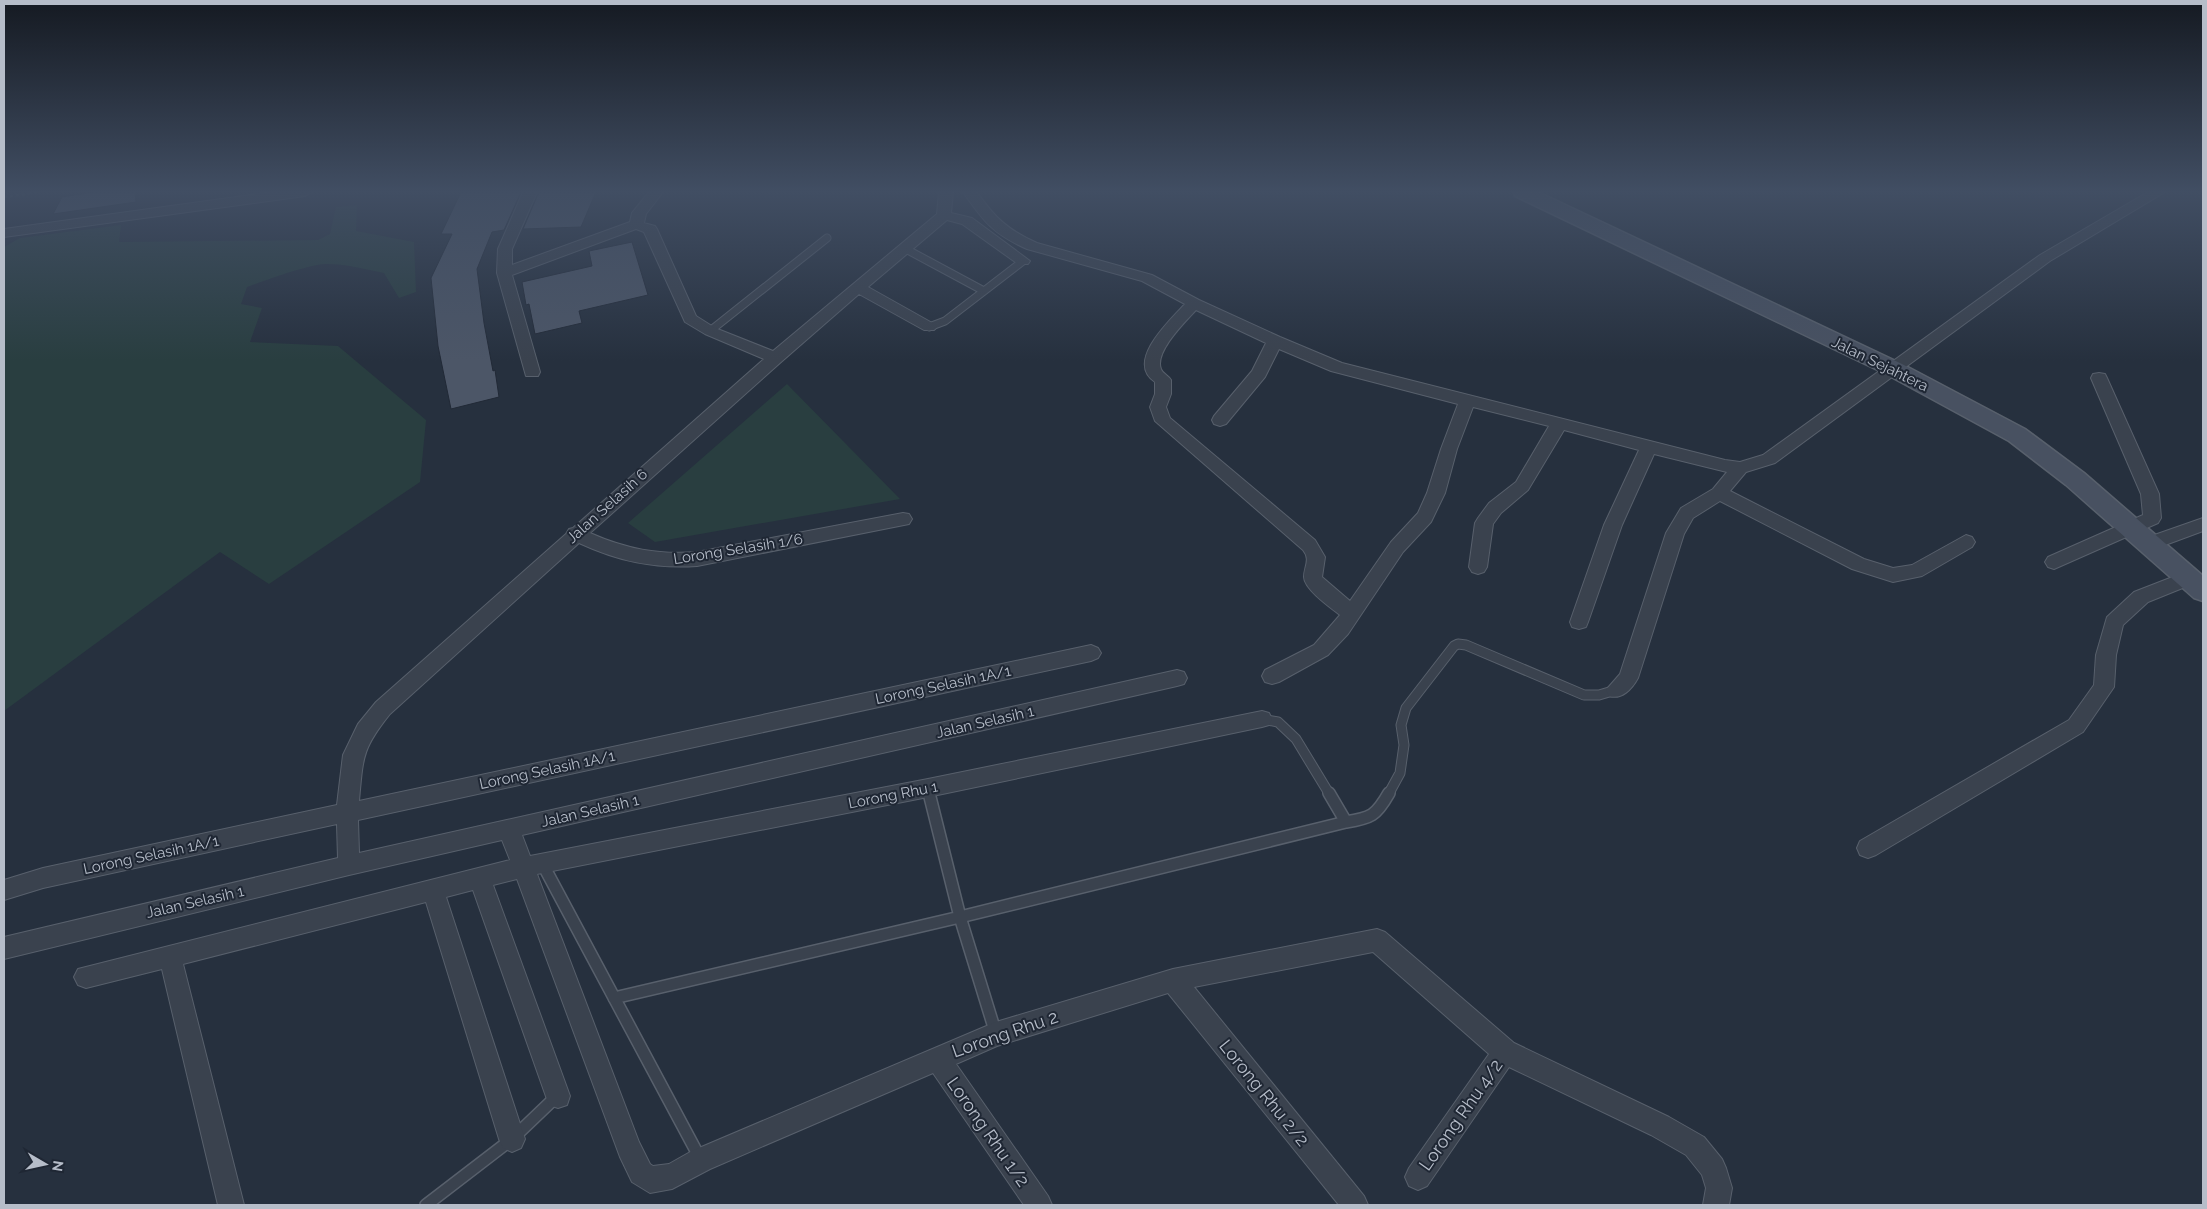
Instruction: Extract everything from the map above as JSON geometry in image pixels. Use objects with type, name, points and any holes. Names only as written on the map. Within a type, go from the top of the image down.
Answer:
[{"type":"main road","name":"Jalan Sejahtera","points":[[1641,248],[1894,369],[2017,435],[2075,479],[2196,584]]},
{"type":"street","points":[[506,248],[504,273],[532,372]]},
{"type":"street","points":[[504,273],[567,248]]},
{"type":"street","points":[[659,248],[690,319],[710,331],[775,358]]},
{"type":"street","name":"Jalan Selasih 6","points":[[348,865],[347,813],[353,755],[366,730],[383,708],[575,534],[775,358],[904,248]]},
{"type":"street","points":[[1006,248],[1022,260]]},
{"type":"street","points":[[1041,248],[1146,278],[1275,341],[1337,367],[1649,447],[1740,468],[1769,459],[2045,258],[2061,248]]},
{"type":"street","points":[[858,288],[929,326]]},
{"type":"street","points":[[1194,303],[1154,351],[1151,364],[1153,373],[1163,380],[1165,388],[1158,407],[1163,421],[1309,545],[1315,552],[1317,565],[1313,578],[1319,587],[1352,614]]},
{"type":"street","points":[[1220,420],[1258,373],[1275,341]]},
{"type":"street","points":[[2054,562],[2152,518],[2150,494],[2099,378]]},
{"type":"street","points":[[1272,676],[1321,650],[1341,629],[1397,547],[1425,517],[1436,493],[1449,449],[1467,401]]},
{"type":"street","points":[[1478,567],[1484,524],[1495,508],[1522,486],[1559,424]]},
{"type":"street","points":[[1579,622],[1612,525],[1649,447]]},
{"type":"street","points":[[1616,690],[1628,678],[1674,533],[1687,513],[1719,493],[1740,468]]},
{"type":"street","points":[[1719,493],[1858,564],[1893,575],[1916,570],[1966,542]]},
{"type":"street","name":"Lorong Selasih 1/6","points":[[575,534],[620,554],[647,560],[676,561],[903,519]]},
{"type":"street","points":[[2149,544],[2203,524]]},
{"type":"street","points":[[1868,848],[2076,726],[2104,687],[2106,655],[2114,622],[2140,597],[2196,584]]},
{"type":"street","name":"Lorong Selasih 1A/1","points":[[4,890],[44,878],[1091,653]]},
{"type":"street","name":"Jalan Selasih 1","points":[[4,948],[348,865],[1177,678]]},
{"type":"street","name":"Lorong Rhu 1","points":[[86,978],[532,865],[928,788],[1262,719]]},
{"type":"street","points":[[509,829],[532,865]]},
{"type":"street","name":"Lorong Rhu 2","points":[[532,865],[629,1148],[641,1173],[650,1180],[672,1176],[701,1160],[996,1034],[1173,980],[1377,940],[1505,1052]]},
{"type":"street","points":[[480,878],[558,1096]]},
{"type":"street","points":[[433,890],[512,1139]]},
{"type":"street","points":[[170,956],[231,1205]]},
{"type":"street","name":"Lorong Rhu 2/2","points":[[1173,980],[1355,1205]]},
{"type":"street","points":[[1505,1052],[1660,1126],[1695,1146],[1713,1168],[1719,1188],[1716,1205]]},
{"type":"street","name":"Lorong Rhu 4/2","points":[[1418,1177],[1505,1052]]},
{"type":"street","name":"Lorong Rhu 1/2","points":[[937,1058],[1039,1205]]},
{"type":"lane","points":[[710,331],[814,248]]},
{"type":"lane","points":[[905,248],[984,290]]},
{"type":"lane","points":[[929,326],[945,321],[1022,260]]},
{"type":"lane","points":[[614,998],[960,917],[1346,822],[1370,818],[1380,809],[1400,773],[1404,745],[1401,725],[1406,708],[1454,646],[1458,644],[1466,645],[1584,695],[1599,695],[1616,690]]},
{"type":"lane","points":[[1262,719],[1278,722],[1296,739],[1346,822]]},
{"type":"lane","points":[[928,788],[960,917],[996,1034]]},
{"type":"lane","points":[[532,865],[614,998],[701,1160]]},
{"type":"lane","points":[[426,1205],[512,1139],[558,1096]]},
{"type":"green space","points":[[4,248],[414,248],[416,292],[399,298],[384,273],[326,264],[297,270],[247,287],[241,304],[262,308],[250,342],[338,346],[426,420],[420,482],[269,584],[220,552],[4,711]]},
{"type":"green space","points":[[787,384],[900,499],[655,542],[628,523]]},
{"type":"building","points":[[445,248],[485,248],[477,269],[484,323],[499,397],[451,409],[438,346],[431,278]]},
{"type":"building","points":[[601,248],[634,248],[648,295],[579,311],[582,323],[535,334],[529,304],[526,305],[522,282],[592,266],[589,251]]}]
